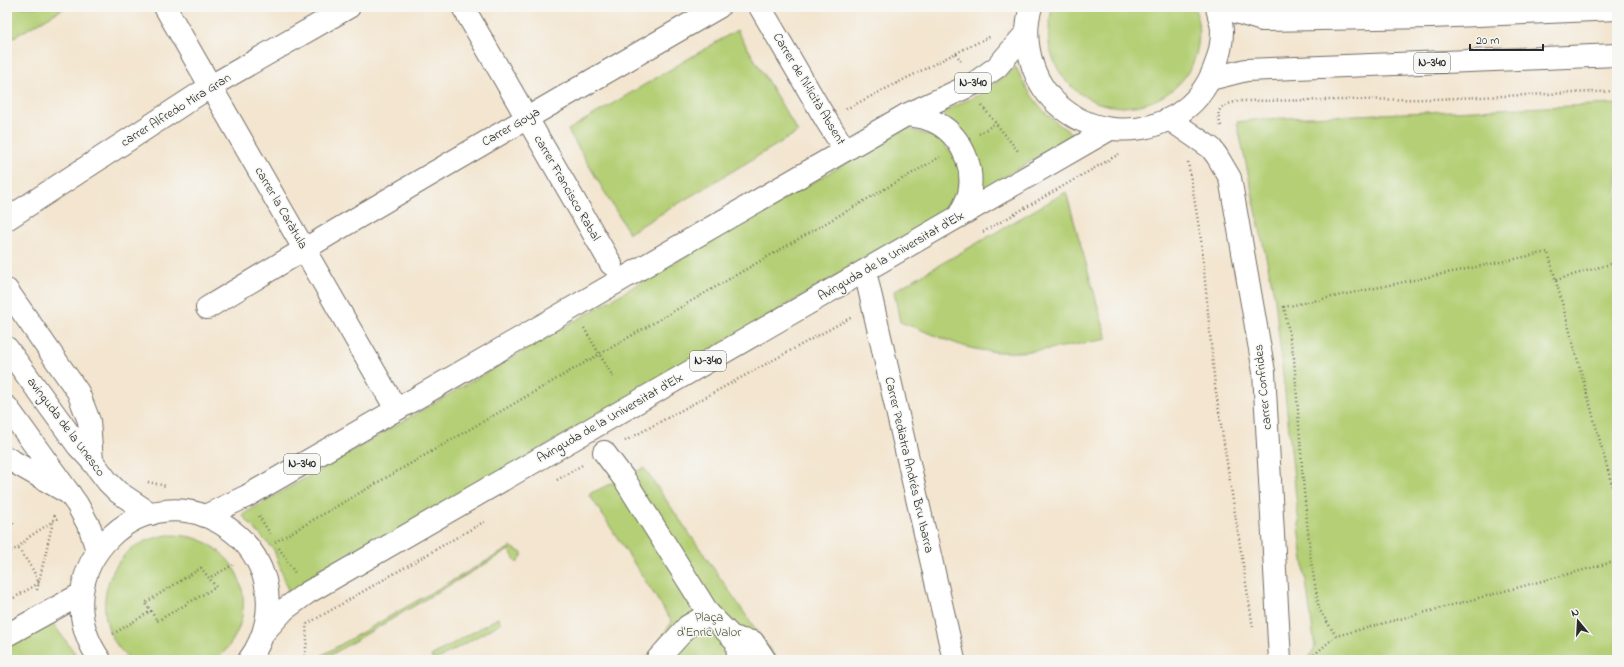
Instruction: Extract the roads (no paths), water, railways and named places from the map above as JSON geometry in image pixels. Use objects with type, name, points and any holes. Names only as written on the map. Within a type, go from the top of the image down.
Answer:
[{"type":"main road","name":"carrer la Caràtula","points":[[166,7],[396,409]]},
{"type":"main road","name":"carrer Alfredo Mira Gran","points":[[7,219],[211,86],[349,7]]},
{"type":"main road","name":"carrer Francisco Rabal","points":[[463,7],[611,264]]},
{"type":"main road","name":"Carrer Goya","points":[[207,308],[305,248],[719,7]]},
{"type":"main road","name":"Carrer de l'Il·licità Absent","points":[[760,7],[845,150]]},
{"type":"main road","points":[[1031,7],[1027,32],[1029,55],[1037,77],[1050,96],[1067,112],[1087,123],[1110,129],[1130,130],[1150,127],[1170,119],[1186,109],[1199,95],[1210,79],[1220,55],[1222,30],[1217,7]]},
{"type":"main road","points":[[1229,7],[1236,12],[1262,20],[1431,17],[1617,9]]},
{"type":"main road","name":"N-340","points":[[205,516],[247,496],[906,115],[973,84],[997,67],[1027,32]]},
{"type":"main road","name":"N-340","points":[[1210,79],[1246,70],[1617,55]]},
{"type":"main road","points":[[906,115],[927,118],[946,129],[961,145],[970,168],[969,194],[959,216]]},
{"type":"main road","name":"carrer Confrides","points":[[1170,119],[1210,148],[1218,156],[1230,178],[1264,372],[1280,660]]},
{"type":"main road","name":"Avinguda de la Universitat d'Elx","points":[[264,632],[284,610],[307,593],[1110,129]]},
{"type":"main road","name":"Carrer Pediatra Andrés Bru Ibarra","points":[[865,270],[954,660]]},
{"type":"main road","points":[[7,290],[78,392],[89,421],[92,461]]},
{"type":"main road","name":"avinguda de la Unesco","points":[[7,348],[78,446],[118,492],[150,514]]},
{"type":"main road","points":[[7,407],[63,501]]},
{"type":"main road","points":[[604,452],[624,480],[709,614],[733,638],[753,642],[765,660]]},
{"type":"main road","points":[[7,458],[63,501],[90,528],[97,551]]},
{"type":"main road","name":"N-340","points":[[100,660],[90,647],[82,621],[81,594],[86,572],[97,551],[112,535],[130,522],[150,514],[169,511],[187,511],[205,516],[224,524],[239,536],[252,552],[262,570],[267,591],[268,612],[264,632],[256,651],[249,660]]},
{"type":"main road","points":[[7,635],[81,594]]},
{"type":"main road","points":[[657,660],[688,626],[709,614]]},
{"type":"main road","points":[[737,638],[738,660]]},
{"type":"park label","name":"Plaça d'Enric Valor","points":[[709,624]]}]
